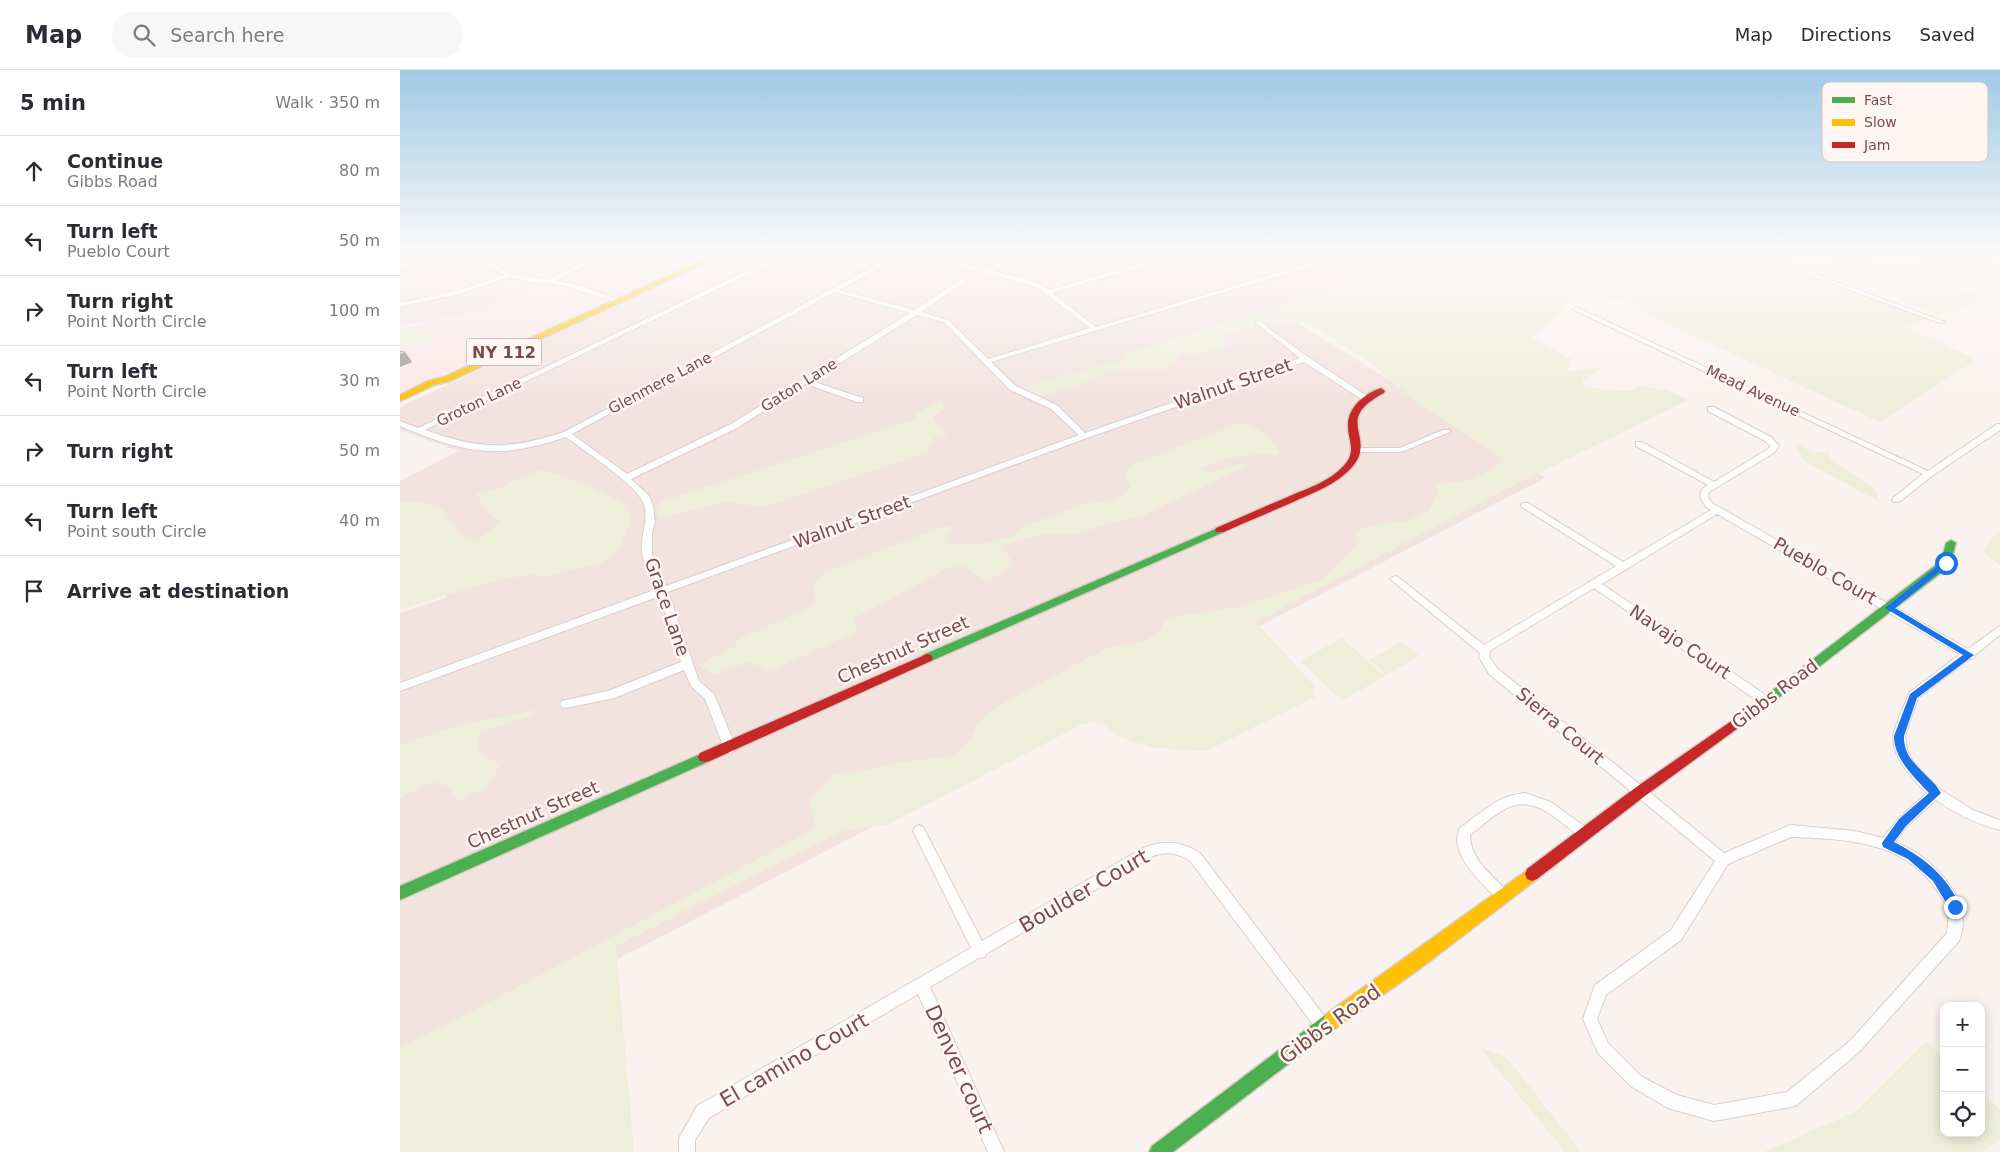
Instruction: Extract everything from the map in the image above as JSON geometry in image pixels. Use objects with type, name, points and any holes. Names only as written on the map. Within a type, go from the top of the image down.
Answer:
[{"type":"street","points":[[400,305],[416,301]]},
{"type":"street","name":"NY 112","points":[[400,398],[431,383],[433,380],[611,301]]},
{"type":"street","name":"Groton Lane","points":[[418,431],[688,301]]},
{"type":"street","name":"Glenmere Lane","points":[[400,423],[418,431],[490,449],[526,446],[567,434],[813,301]]},
{"type":"street","points":[[874,301],[946,321],[1013,388],[1054,407],[1084,436]]},
{"type":"street","name":"Gaton Lane","points":[[626,478],[734,426],[932,301]]},
{"type":"street","points":[[1061,301],[1095,329]]},
{"type":"street","points":[[988,361],[1187,301]]},
{"type":"street","points":[[1886,301],[1942,322]]},
{"type":"street","name":"Mead Avenue","points":[[1576,309],[1929,474]]},
{"type":"street","points":[[1258,322],[1305,359],[1366,398]]},
{"type":"street","name":"Walnut Street","points":[[400,687],[1084,436],[1305,359]]},
{"type":"street","points":[[804,382],[860,400]]},
{"type":"street","points":[[1381,391],[1366,398],[1352,415],[1351,422],[1356,450],[1401,450],[1446,432]]},
{"type":"street","points":[[1639,444],[1714,485],[1771,451],[1775,446],[1768,439],[1711,409]]},
{"type":"street","points":[[1896,500],[1929,474],[2000,426]]},
{"type":"street","name":"Grace Lane","points":[[567,434],[639,489],[649,505],[651,522],[647,533],[648,555],[663,591],[695,683],[710,696],[730,748]]},
{"type":"street","name":"Chestnut Street","points":[[400,893],[1327,483],[1350,464],[1356,450]]},
{"type":"street","name":"Pueblo Court","points":[[1714,485],[1705,491],[1704,494],[1706,502],[1717,510],[1970,655]]},
{"type":"street","points":[[1525,505],[1622,566]]},
{"type":"street","points":[[1485,654],[1487,648],[1717,510]]},
{"type":"street","name":"Gibbs Road","points":[[1158,1152],[1229,1100],[1323,1026],[1412,964],[1889,608],[1946,563],[1951,543]]},
{"type":"street","name":"Sierra Court","points":[[1395,579],[1485,654],[1493,671],[1723,860]]},
{"type":"street","name":"Navajo Court","points":[[1594,583],[1766,701]]},
{"type":"street","points":[[2000,630],[1970,655],[1913,696],[1899,736],[1901,751],[1905,758],[1920,778],[1936,793],[1969,815],[2000,826]]},
{"type":"street","points":[[566,704],[610,695],[687,664]]},
{"type":"street","points":[[1887,843],[1902,823],[1936,793]]},
{"type":"street","points":[[1503,896],[1466,855],[1463,842],[1464,832],[1502,804],[1528,798],[1545,804],[1584,834]]},
{"type":"street","points":[[1790,831],[1843,833],[1887,843],[1911,856],[1937,877],[1955,907],[1954,936],[1855,1046],[1791,1099],[1714,1114],[1674,1102],[1637,1082],[1603,1048],[1590,1019],[1600,990],[1676,935],[1723,860],[1790,831]]},
{"type":"street","points":[[919,832],[980,952]]},
{"type":"street","name":"Boulder Court","points":[[922,986],[1148,852],[1162,847],[1175,848],[1195,857],[1323,1026]]},
{"type":"street","name":"El camino Court","points":[[687,1152],[687,1138],[703,1112],[922,986]]},
{"type":"street","name":"Denver court","points":[[922,986],[996,1152]]},
{"type":"shaded area","points":[[400,301],[507,301],[484,310],[400,326]]},
{"type":"shaded area","points":[[504,301],[606,301],[400,395],[400,328],[484,310]]},
{"type":"shaded area","points":[[595,301],[1339,301],[1290,318],[1545,478],[400,1072],[400,613],[446,598],[432,520],[400,511],[400,481],[458,451],[400,430],[400,407],[617,306]]},
{"type":"green space","points":[[1292,301],[1573,301],[1566,305],[1556,317],[1532,338],[1571,359],[1567,371],[1603,367],[1582,381],[1584,387],[1629,391],[1640,386],[1667,390],[1688,400],[1512,486],[1256,622],[1314,685],[1315,697],[1206,751],[1157,748],[1123,739],[1103,724],[1094,722],[1081,725],[887,825],[842,831],[616,946],[634,1152],[400,1152],[400,1047],[456,1020],[816,828],[810,799],[835,774],[955,755],[970,739],[978,722],[998,706],[1109,647],[1145,642],[1162,628],[1163,622],[1184,615],[1239,607],[1321,580],[1356,546],[1357,531],[1378,524],[1404,522],[1429,511],[1438,493],[1434,485],[1474,479],[1497,467],[1501,457],[1417,403],[1373,365],[1309,323],[1270,321],[1219,337],[1229,345],[1210,352],[1182,354],[1177,363],[1168,369],[1114,369],[1079,386],[1039,396],[1023,388],[1095,367],[1127,360],[1123,355]]},
{"type":"green space","points":[[1624,301],[1880,301],[1929,319],[1905,327],[1972,357],[1973,362],[1880,422],[1644,313],[1634,304]]},
{"type":"green space","points":[[1904,301],[1977,301],[1964,308],[1939,316]]},
{"type":"green space","points":[[400,327],[426,331],[433,341],[400,350]]},
{"type":"green space","points":[[940,401],[946,409],[933,416],[948,437],[935,436],[927,453],[764,507],[725,502],[659,519],[660,502],[919,418],[915,414]]},
{"type":"green space","points":[[1239,423],[1251,426],[1264,433],[1274,443],[1279,455],[1239,456],[1210,464],[1201,469],[1208,474],[1239,464],[1254,462],[1142,516],[1107,524],[1077,534],[1044,534],[1001,546],[1014,564],[987,582],[964,566],[948,568],[853,619],[857,632],[769,671],[748,662],[714,675],[698,665],[735,647],[737,640],[817,604],[812,585],[824,573],[941,527],[954,526],[948,532],[947,542],[957,544],[982,544],[1011,537],[1023,527],[1095,500],[1105,502],[1115,499],[1131,487],[1124,473],[1130,466]]},
{"type":"green space","points":[[1794,443],[1813,452],[1829,451],[1830,458],[1835,463],[1875,488],[1880,502],[1805,462]]},
{"type":"green space","points":[[539,470],[584,484],[627,505],[630,524],[619,550],[600,564],[564,571],[547,577],[531,574],[493,581],[400,609],[400,502],[423,502],[444,510],[453,525],[464,536],[478,541],[500,522],[488,513],[476,494],[501,488],[510,482]]},
{"type":"green space","points":[[2000,531],[2000,566],[1984,552],[1992,537]]},
{"type":"green space","points":[[1342,638],[1385,676],[1342,701],[1300,661]]},
{"type":"green space","points":[[1402,641],[1419,656],[1386,675],[1369,660]]},
{"type":"green space","points":[[543,709],[524,718],[480,732],[478,752],[500,764],[488,787],[458,801],[447,786],[433,782],[400,798],[400,745],[460,725]]},
{"type":"green space","points":[[1926,1041],[1940,1054],[1940,1137],[1985,1137],[1985,1096],[2000,1110],[2000,1139],[1984,1152],[1764,1152],[1855,1112]]},
{"type":"green space","points":[[1480,1048],[1507,1058],[1581,1152],[1565,1152]]},
{"type":"traffic: fast","points":[[927,658],[1220,530]]},
{"type":"traffic: fast","points":[[1756,709],[1946,563],[1951,543]]},
{"type":"traffic: fast","points":[[400,893],[705,757]]},
{"type":"traffic: fast","points":[[1158,1152],[1331,1021]]},
{"type":"traffic: slow","points":[[400,398],[431,383],[447,379],[618,301]]},
{"type":"traffic: slow","points":[[1331,1021],[1412,964],[1532,874]]},
{"type":"traffic: jam","points":[[1220,530],[1327,483],[1344,470],[1352,462],[1356,452],[1352,425],[1355,412],[1363,402],[1381,391]]},
{"type":"traffic: jam","points":[[705,757],[927,658]]},
{"type":"traffic: jam","points":[[1532,874],[1640,792],[1756,709]]},
{"type":"route","points":[[1946,563],[1889,608],[1970,655],[1913,696],[1899,736],[1901,751],[1920,778],[1936,793],[1902,823],[1887,843],[1911,856],[1937,877],[1955,907]]}]
